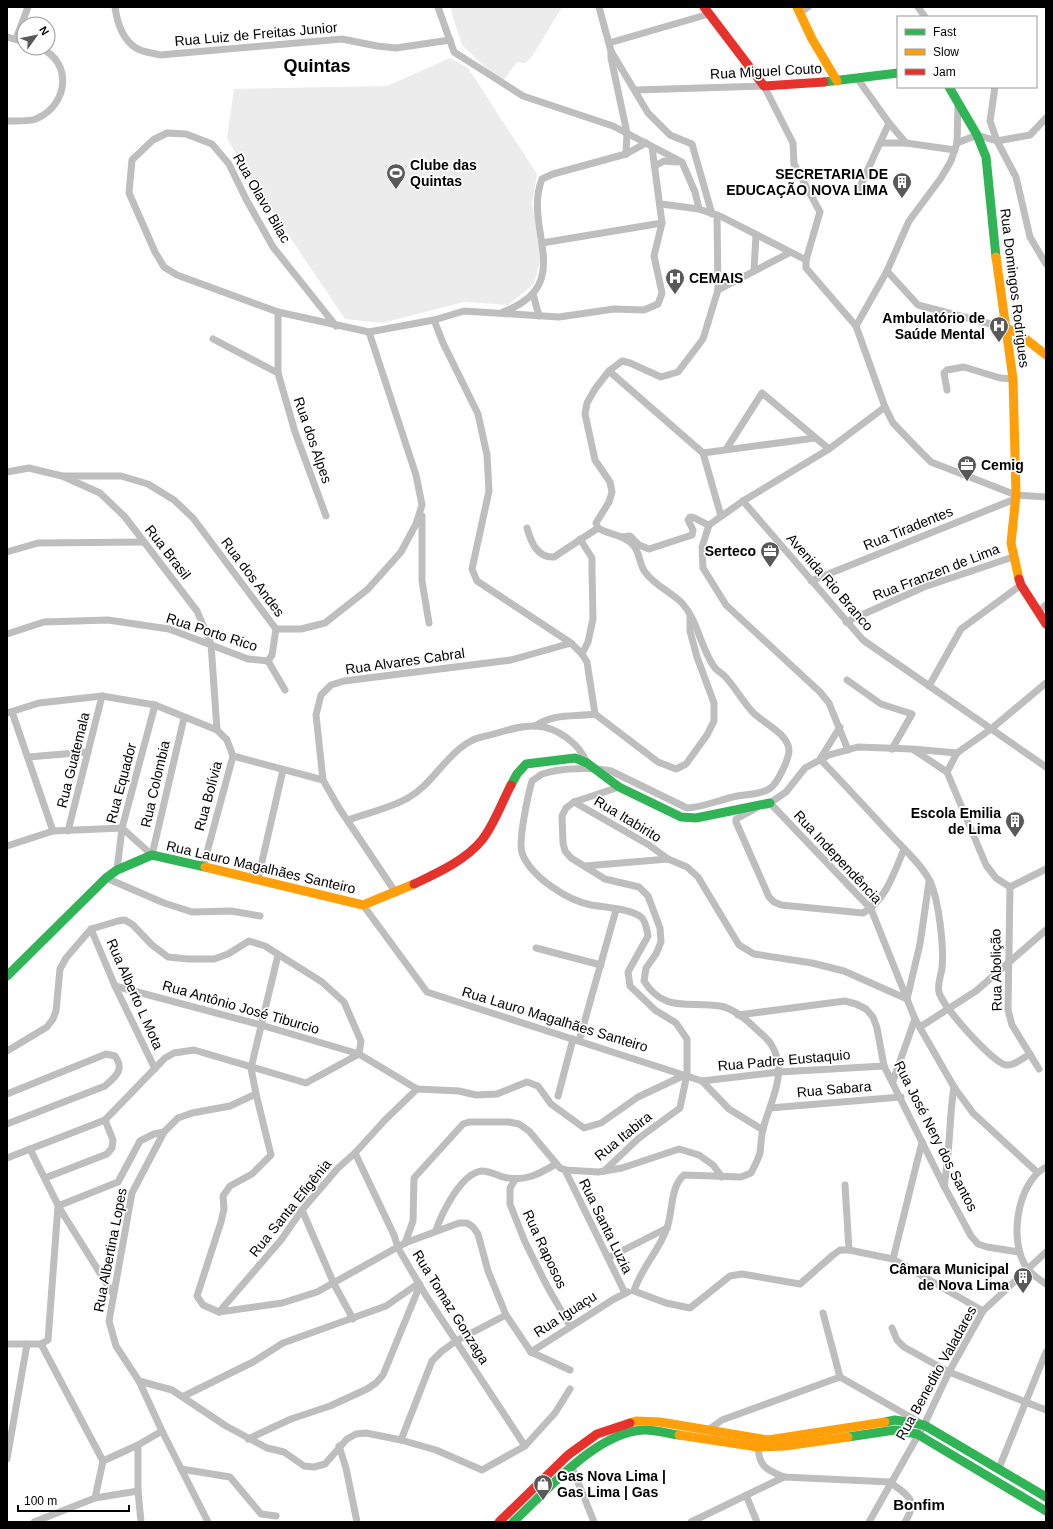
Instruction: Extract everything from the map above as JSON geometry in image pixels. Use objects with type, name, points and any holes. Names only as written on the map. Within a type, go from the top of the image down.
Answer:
[{"type":"street","name":"Rua Luiz de Freitas Junior","points":[[115,7],[116,20],[127,39],[136,48],[160,55],[342,38],[377,46],[396,48],[450,40]]},
{"type":"street","points":[[439,7],[454,52],[523,96],[613,126],[682,162],[695,192],[699,209]]},
{"type":"street","points":[[599,7],[609,42],[627,133],[626,154]]},
{"type":"street","points":[[808,7],[798,10],[812,39],[837,81]]},
{"type":"street","points":[[918,7],[924,16]]},
{"type":"street","points":[[609,42],[706,11],[764,86],[793,143],[794,164],[820,212],[806,260],[806,268],[856,326],[885,407],[893,423],[932,462],[1016,497],[1046,497]]},
{"type":"street","points":[[7,37],[16,39]]},
{"type":"street","points":[[611,51],[648,112],[670,136],[692,144],[714,214],[718,290],[703,339],[678,372],[661,377],[622,361],[609,372],[587,403],[585,414],[595,460],[610,482],[612,492],[609,502],[596,523],[598,528],[606,533],[622,537],[630,536],[639,545],[649,549],[692,535],[693,530],[688,520],[690,517],[709,525]]},
{"type":"street","points":[[7,121],[38,119],[53,106],[61,93],[63,71],[53,56]]},
{"type":"street","name":"Rua Miguel Couto","points":[[636,90],[764,86],[837,81],[897,73]]},
{"type":"street","points":[[857,78],[889,123],[906,143]]},
{"type":"street","points":[[950,88],[977,135],[997,141],[1030,135],[1046,118]]},
{"type":"street","points":[[995,88],[990,121],[997,141],[1016,178],[1030,237],[1046,264]]},
{"type":"street","points":[[856,326],[887,271],[909,221],[941,178],[956,146],[958,130],[958,104]]},
{"type":"street","points":[[859,189],[889,123]]},
{"type":"street","points":[[1038,126],[1046,125]]},
{"type":"street","name":"Rua Olavo Bilac","points":[[168,133],[186,134],[212,144],[229,164],[273,247],[336,326],[278,312],[177,275],[164,267],[155,252],[129,193],[132,160],[154,140],[168,133]]},
{"type":"street","points":[[880,142],[956,146],[977,135]]},
{"type":"street","name":"Rua Domingos Rodrigues","points":[[977,135],[986,157],[999,282],[1013,379],[1016,497],[1012,543],[1013,557],[1021,585],[1046,624]]},
{"type":"street","points":[[501,313],[528,300],[539,287],[544,260],[537,207],[537,192],[542,179],[553,174],[626,154],[649,145]]},
{"type":"street","points":[[336,326],[369,332],[434,320],[464,311],[559,317],[614,309],[644,310],[658,304],[662,293],[654,256],[662,223],[661,204],[655,166],[649,145]]},
{"type":"street","points":[[655,166],[664,161],[682,162]]},
{"type":"street","points":[[661,204],[699,209],[714,214],[789,253],[806,260]]},
{"type":"street","points":[[542,243],[662,223]]},
{"type":"street","points":[[754,271],[756,235]]},
{"type":"street","points":[[718,290],[789,253]]},
{"type":"street","points":[[887,271],[918,305],[1006,328],[1018,333],[1046,355]]},
{"type":"street","points":[[533,294],[538,316]]},
{"type":"street","name":"Rua dos Alpes","points":[[278,312],[278,373],[295,432],[326,516]]},
{"type":"street","points":[[434,320],[443,343],[478,414],[487,455],[489,491],[472,569],[478,581],[571,643],[582,654],[587,662],[595,714]]},
{"type":"street","name":"Rua dos Andes","points":[[62,476],[121,476],[148,484],[174,500],[193,518],[276,629],[301,629],[325,623],[368,589],[401,552],[416,524],[422,505],[416,475],[369,332]]},
{"type":"street","points":[[213,339],[278,373]]},
{"type":"street","points":[[946,390],[944,373],[947,370],[964,367],[1000,378],[1013,379]]},
{"type":"street","points":[[609,372],[703,453],[721,516]]},
{"type":"street","points":[[727,448],[762,393],[829,449]]},
{"type":"street","points":[[848,750],[829,704],[820,692],[744,624],[726,605],[713,587],[703,568],[702,547],[709,525],[743,501],[829,449],[885,407]]},
{"type":"street","points":[[703,453],[727,448],[815,438]]},
{"type":"street","name":"Rua Brasil","points":[[7,472],[29,468],[62,476],[100,493],[125,517],[196,611],[211,644],[217,730]]},
{"type":"street","name":"Rua Tiradentes","points":[[811,580],[1016,497]]},
{"type":"street","name":"Avenida Rio Branco","points":[[743,501],[863,640],[1046,767]]},
{"type":"street","points":[[422,505],[422,581],[429,623]]},
{"type":"street","points":[[527,528],[531,543],[538,551],[547,557],[554,557],[598,528]]},
{"type":"street","name":"Rua Itabira","points":[[565,1170],[604,1171],[639,1138],[680,1108],[687,1074],[687,1039],[676,1023],[655,1010],[630,986],[628,972],[648,936],[646,924],[641,917],[631,911],[616,910],[582,903],[564,895],[539,877],[522,853],[521,838],[532,781],[541,774],[591,766],[611,771],[687,808],[698,808],[737,796],[751,795],[768,790],[774,785],[788,757],[789,749],[786,742],[776,730],[751,712],[727,679],[715,668],[705,649],[697,625],[690,614],[682,603],[649,576],[644,570],[635,548],[622,537]]},
{"type":"street","points":[[580,539],[590,554],[592,570],[593,619],[588,642],[582,654]]},
{"type":"street","points":[[7,552],[38,543],[144,542]]},
{"type":"street","name":"Rua Franzen de Lima","points":[[846,622],[924,587],[1013,557]]},
{"type":"street","points":[[929,686],[961,629],[1021,585]]},
{"type":"street","points":[[1038,612],[1046,605]]},
{"type":"street","points":[[535,726],[546,719],[558,716],[595,714],[658,762],[676,769],[686,764],[707,735],[714,721],[714,703],[697,657],[690,632],[690,614]]},
{"type":"street","name":"Rua Porto Rico","points":[[7,634],[44,622],[108,620],[169,629],[248,659],[268,661]]},
{"type":"street","name":"Rua Porto Rico","points":[[268,661],[272,655],[276,629]]},
{"type":"street","name":"Rua Alvares Cabral","points":[[396,893],[339,808],[324,780],[316,715],[321,695],[331,685],[344,681],[511,660],[571,643]]},
{"type":"street","name":"Rua Porto Rico","points":[[268,661],[285,690]]},
{"type":"street","points":[[847,680],[881,704],[912,714],[892,749]]},
{"type":"street","points":[[947,772],[956,753],[991,729],[1046,683]]},
{"type":"street","points":[[54,831],[28,757],[9,713],[40,703],[102,696],[155,705],[184,718],[217,730],[227,740],[233,756],[324,780]]},
{"type":"street","name":"Rua Guatemala","points":[[68,831],[102,696]]},
{"type":"street","name":"Rua Equador","points":[[117,870],[122,828],[155,705]]},
{"type":"street","name":"Rua Colombia","points":[[152,855],[184,718]]},
{"type":"street","points":[[348,820],[409,798],[451,757],[471,740],[519,727],[544,727],[563,736],[578,746],[591,766]]},
{"type":"street","points":[[820,759],[840,728]]},
{"type":"street","points":[[904,849],[889,883],[871,909],[863,913],[781,905],[774,902],[769,897],[736,819],[739,816],[770,803],[786,792],[805,768],[820,759],[858,747],[912,749],[956,753]]},
{"type":"street","points":[[912,749],[947,772],[986,865],[996,878],[1010,887],[1046,869]]},
{"type":"street","points":[[28,757],[88,752]]},
{"type":"street","name":"Rua Bolívia","points":[[203,867],[233,756]]},
{"type":"street","name":"Rua Lauro Magalhães Santeiro","points":[[7,976],[106,878],[117,870],[152,855],[364,905],[396,893],[439,872],[471,851],[482,840],[492,824],[511,784],[526,764],[540,761],[575,758],[591,766],[619,787],[681,817],[696,818],[770,803]]},
{"type":"street","points":[[820,759],[904,849],[929,880],[936,897],[942,950],[939,991],[948,1010],[1000,1063],[1007,1065],[1016,1063],[1030,1054]]},
{"type":"street","points":[[258,879],[283,770]]},
{"type":"street","points":[[619,787],[574,802],[566,808],[562,816],[563,843],[565,851],[571,858],[605,879],[639,887],[648,896],[660,928],[661,942],[656,954],[646,968],[644,981],[650,991],[669,1003],[685,1006],[721,1006],[738,1015],[750,1023],[770,1043],[776,1054],[779,1072],[778,1088],[762,1130],[760,1155],[751,1173],[741,1177],[684,1175],[679,1179],[675,1189],[667,1228],[659,1246],[638,1278],[634,1291],[666,1303],[690,1308],[730,1276],[742,1274],[800,1284],[832,1255],[840,1250],[849,1250],[893,1259],[983,1311]]},
{"type":"street","name":"Rua Itabirito","points":[[574,802],[649,845],[668,859]]},
{"type":"street","name":"Rua Independência","points":[[770,803],[871,909],[915,1020],[954,1087],[973,1113],[1036,1172]]},
{"type":"street","points":[[7,846],[54,831],[122,828],[152,855]]},
{"type":"street","points":[[584,866],[668,859],[687,867],[698,877],[739,945],[754,954],[812,963],[844,971],[907,999],[920,944],[929,880]]},
{"type":"street","points":[[106,878],[164,903],[192,912],[231,910],[260,916]]},
{"type":"street","name":"Rua Abolição","points":[[1010,887],[1007,962],[1008,1010],[1012,1025],[1039,1069]]},
{"type":"street","name":"Rua Lauro Magalhães Santeiro","points":[[364,905],[426,992],[687,1074]]},
{"type":"street","points":[[558,1096],[616,910]]},
{"type":"street","points":[[7,1051],[47,1026],[53,1019],[56,1011],[60,969],[66,958],[91,929],[118,920],[125,920],[132,925],[152,945],[168,957],[214,959],[228,954],[249,941],[265,946],[322,982],[344,1002],[361,1041],[360,1054],[306,1083],[194,1050],[179,1052],[165,1058],[105,1120],[7,1158]]},
{"type":"street","name":"Rua Alberto L Mota","points":[[91,929],[115,986],[155,1069]]},
{"type":"street","points":[[920,1027],[948,1010],[976,990],[1046,930]]},
{"type":"street","points":[[536,948],[600,965]]},
{"type":"street","points":[[219,1312],[203,1305],[197,1296],[221,1222],[224,1209],[224,1196],[230,1186],[252,1174],[271,1155],[251,1068],[278,955]]},
{"type":"street","points":[[7,983],[18,965]]},
{"type":"street","name":"Rua Antônio José Tiburcio","points":[[115,986],[261,1025],[360,1054],[417,1089]]},
{"type":"street","name":"Rua José Nery dos Santos","points":[[738,1015],[845,1001],[856,1004],[866,1010],[873,1017],[877,1028],[884,1066],[893,1081],[944,1186],[971,1236],[978,1244],[987,1247],[1019,1252]]},
{"type":"street","points":[[893,1081],[915,1020]]},
{"type":"street","points":[[7,1094],[106,1054],[115,1056],[120,1062],[121,1069],[116,1077],[105,1086],[7,1124]]},
{"type":"street","name":"Rua Padre Eustaquio","points":[[687,1074],[702,1080],[779,1072],[884,1066]]},
{"type":"street","points":[[417,1089],[459,1091],[476,1095],[497,1094],[527,1082],[538,1086],[551,1104],[584,1128],[601,1123],[638,1097],[687,1074]]},
{"type":"street","points":[[702,1080],[729,1109],[762,1130]]},
{"type":"street","points":[[944,1186],[949,1159],[951,1104],[954,1087]]},
{"type":"street","name":"Rua Santa Efigênia","points":[[219,1312],[281,1240],[302,1210],[338,1168],[355,1153],[385,1120],[417,1089]]},
{"type":"street","name":"Rua Albertina Lopes","points":[[208,1522],[162,1431],[139,1381],[116,1346],[109,1321],[132,1192],[164,1132],[178,1118],[192,1113],[230,1106],[256,1094]]},
{"type":"street","name":"Rua Sabara","points":[[770,1108],[901,1097]]},
{"type":"street","points":[[45,1178],[107,1154],[112,1148],[113,1140],[105,1120]]},
{"type":"street","points":[[405,1243],[414,1222],[414,1178],[462,1124],[469,1122],[493,1122],[519,1124],[529,1132],[556,1164],[565,1170]]},
{"type":"street","points":[[58,1206],[118,1182],[140,1141],[154,1134],[164,1132]]},
{"type":"street","points":[[893,1259],[922,1142]]},
{"type":"street","points":[[30,1149],[58,1206],[113,1294]]},
{"type":"street","points":[[604,1171],[622,1168],[679,1149],[699,1155],[713,1165],[722,1177]]},
{"type":"street","name":"Rua Tomaz Gonzaga","points":[[355,1153],[394,1235],[398,1248],[419,1284],[525,1446]]},
{"type":"street","points":[[436,1230],[442,1212],[458,1188],[475,1174],[483,1171],[515,1180],[526,1179],[556,1164]]},
{"type":"street","points":[[1046,1167],[1036,1172],[1023,1197],[1016,1224],[1019,1252],[1027,1269],[1046,1284]]},
{"type":"street","name":"Rua Santa Luzia","points":[[565,1170],[625,1293]]},
{"type":"street","name":"Rua Raposos","points":[[515,1180],[510,1188],[510,1204],[525,1242],[547,1286],[570,1326]]},
{"type":"street","points":[[845,1185],[849,1250]]},
{"type":"street","points":[[7,1344],[41,1344],[46,1343],[50,1336],[58,1206]]},
{"type":"street","points":[[302,1210],[334,1284],[352,1318]]},
{"type":"street","name":"Rua Iguaçu","points":[[219,1312],[282,1303],[317,1292],[334,1284],[405,1243],[436,1230],[458,1223],[466,1223],[473,1227],[478,1234],[488,1271],[506,1315],[531,1352],[570,1326],[625,1293],[634,1291]]},
{"type":"street","points":[[608,1258],[667,1228]]},
{"type":"street","name":"Rua Benedito Valadares","points":[[871,1521],[890,1482],[924,1425],[949,1372],[983,1311],[1046,1252]]},
{"type":"street","points":[[184,1396],[253,1362],[283,1343],[386,1306],[419,1284]]},
{"type":"street","points":[[248,1439],[291,1419],[330,1406],[376,1383],[382,1375],[419,1284]]},
{"type":"street","points":[[822,1313],[840,1377],[999,1468],[1046,1497]]},
{"type":"street","points":[[401,1440],[432,1361],[442,1351],[456,1341],[506,1315]]},
{"type":"street","points":[[892,1328],[897,1340],[904,1347],[949,1372],[1046,1410]]},
{"type":"street","points":[[7,1459],[27,1344]]},
{"type":"street","points":[[41,1344],[103,1461],[95,1498]]},
{"type":"street","points":[[531,1352],[570,1370]]},
{"type":"street","points":[[999,1468],[1046,1352]]},
{"type":"street","points":[[708,1430],[722,1420],[840,1377]]},
{"type":"street","points":[[139,1381],[172,1390],[184,1396],[226,1426],[248,1439],[267,1448],[284,1452],[304,1466],[314,1467],[325,1464],[339,1446],[356,1434],[366,1433],[401,1440],[436,1450],[482,1470],[525,1446],[555,1413],[570,1389]]},
{"type":"street","points":[[499,1522],[568,1455],[597,1434],[636,1421],[660,1422],[768,1440],[895,1420],[924,1425]]},
{"type":"street","points":[[514,1522],[572,1467],[602,1443],[625,1433],[644,1430],[758,1447],[785,1446],[895,1430],[918,1434],[1046,1511]]},
{"type":"street","points":[[103,1461],[162,1431]]},
{"type":"street","points":[[138,1444],[138,1491],[141,1522]]},
{"type":"street","points":[[339,1446],[346,1468],[357,1522]]},
{"type":"street","points":[[758,1447],[759,1460],[769,1471],[784,1477],[890,1482],[907,1495],[911,1502],[912,1508],[905,1522]]},
{"type":"street","points":[[572,1467],[594,1522]]},
{"type":"street","points":[[181,1469],[230,1477],[261,1514],[276,1516]]},
{"type":"street","points":[[691,1522],[784,1477]]},
{"type":"street","points":[[34,1522],[95,1498],[138,1491]]},
{"type":"street","points":[[746,1495],[757,1522]]},
{"type":"shaded area","points":[[452,7],[562,7],[533,55],[526,63],[517,62],[503,81],[487,69],[462,45],[451,11]]},
{"type":"shaded area","name":"Clube das Quintas","points":[[450,58],[468,68],[537,174],[532,204],[541,258],[534,284],[508,305],[464,302],[382,323],[345,319],[248,175],[227,138],[234,89],[387,86]]},
{"type":"traffic: fast","points":[[824,82],[897,73]]},
{"type":"traffic: fast","points":[[950,88],[977,135],[986,157],[996,257]]},
{"type":"traffic: fast","points":[[511,785],[517,774],[526,764],[575,758],[587,763],[619,787],[681,817],[696,818],[770,803]]},
{"type":"traffic: fast","points":[[7,976],[106,878],[117,870],[152,855],[205,867]]},
{"type":"traffic: fast","points":[[885,1422],[895,1420],[924,1425],[1046,1497]]},
{"type":"traffic: fast","points":[[513,1522],[556,1480],[590,1452],[607,1441],[625,1434],[643,1430],[652,1430],[679,1435]]},
{"type":"traffic: fast","points":[[848,1437],[895,1430],[917,1434],[1046,1511]]},
{"type":"traffic: slow","points":[[797,7],[812,39],[837,81]]},
{"type":"traffic: slow","points":[[996,257],[1013,379],[1016,495],[1011,543],[1019,579]]},
{"type":"traffic: slow","points":[[1006,328],[1018,333],[1046,355]]},
{"type":"traffic: slow","points":[[205,867],[363,905],[414,884]]},
{"type":"traffic: slow","points":[[630,1423],[636,1421],[660,1422],[768,1440],[885,1422]]},
{"type":"traffic: slow","points":[[679,1435],[758,1447],[785,1446],[848,1437]]},
{"type":"traffic: jam","points":[[704,7],[764,86],[824,82]]},
{"type":"traffic: jam","points":[[1019,579],[1021,585],[1046,624]]},
{"type":"traffic: jam","points":[[414,884],[460,860],[482,840],[498,813],[511,785]]},
{"type":"traffic: jam","points":[[499,1522],[568,1455],[597,1434],[630,1423]]},
{"type":"place","name":"Clube das Quintas","points":[[396,190]]},
{"type":"place","name":"SECRETARIA DE EDUCAÇÃO NOVA LIMA","points":[[902,199]]},
{"type":"place","name":"CEMAIS","points":[[675,295]]},
{"type":"place","name":"Ambulatório de Saúde Mental","points":[[999,343]]},
{"type":"place","name":"Cemig","points":[[967,482]]},
{"type":"place","name":"Serteco","points":[[770,568]]},
{"type":"place","name":"Escola Emilia de Lima","points":[[1015,838]]},
{"type":"place","name":"Câmara Municipal de Nova Lima","points":[[1023,1294]]},
{"type":"place","name":"Gas Nova Lima | Gas Lima | Gas","points":[[543,1501]]},
{"type":"district","name":"Quintas","points":[[317,66]]},
{"type":"district","name":"Bonfim","points":[[919,1504]]}]
